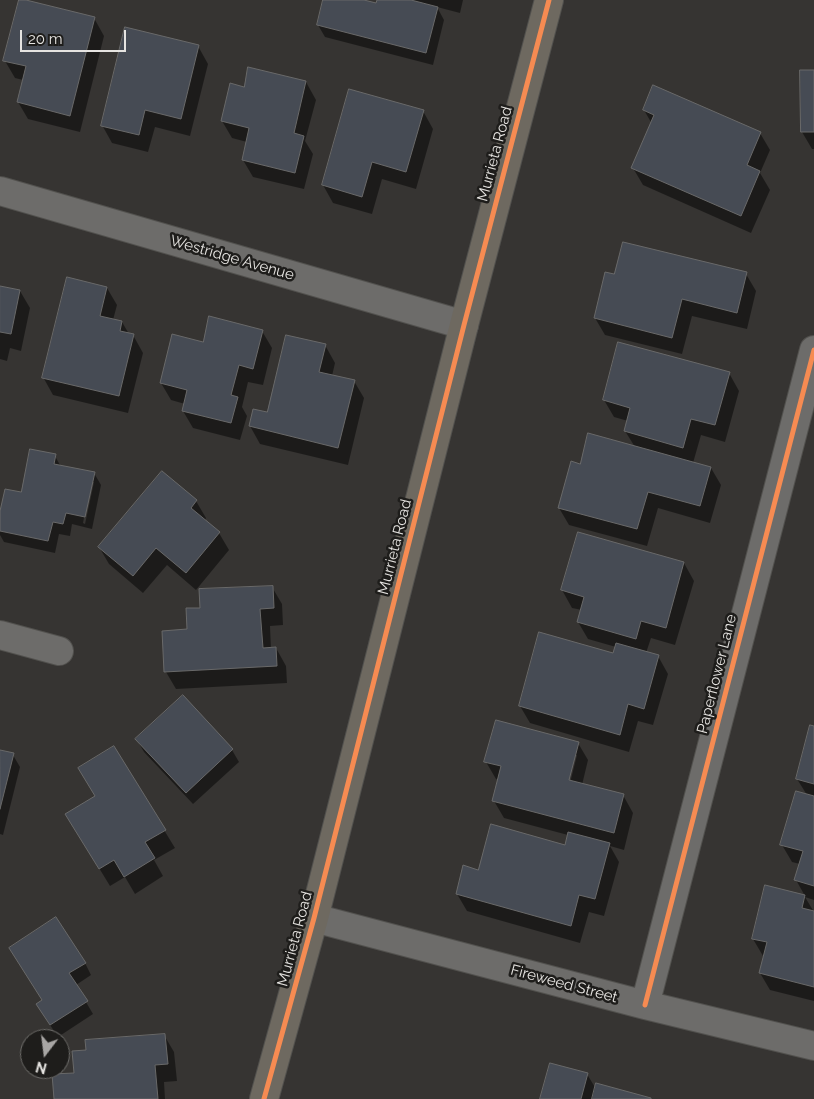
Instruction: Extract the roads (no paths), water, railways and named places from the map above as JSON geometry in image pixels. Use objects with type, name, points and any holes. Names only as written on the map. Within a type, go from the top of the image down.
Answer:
[{"type":"main road","name":"Murrieta Road","points":[[264,1099],[314,918],[464,325],[549,0]]},
{"type":"street","name":"Westridge Avenue","points":[[0,191],[464,325]]},
{"type":"street","name":"Paperflower Lane","points":[[645,1005],[814,350]]},
{"type":"street","points":[[0,635],[59,651]]},
{"type":"street","name":"Fireweed Street","points":[[314,918],[645,1005],[814,1046]]}]
